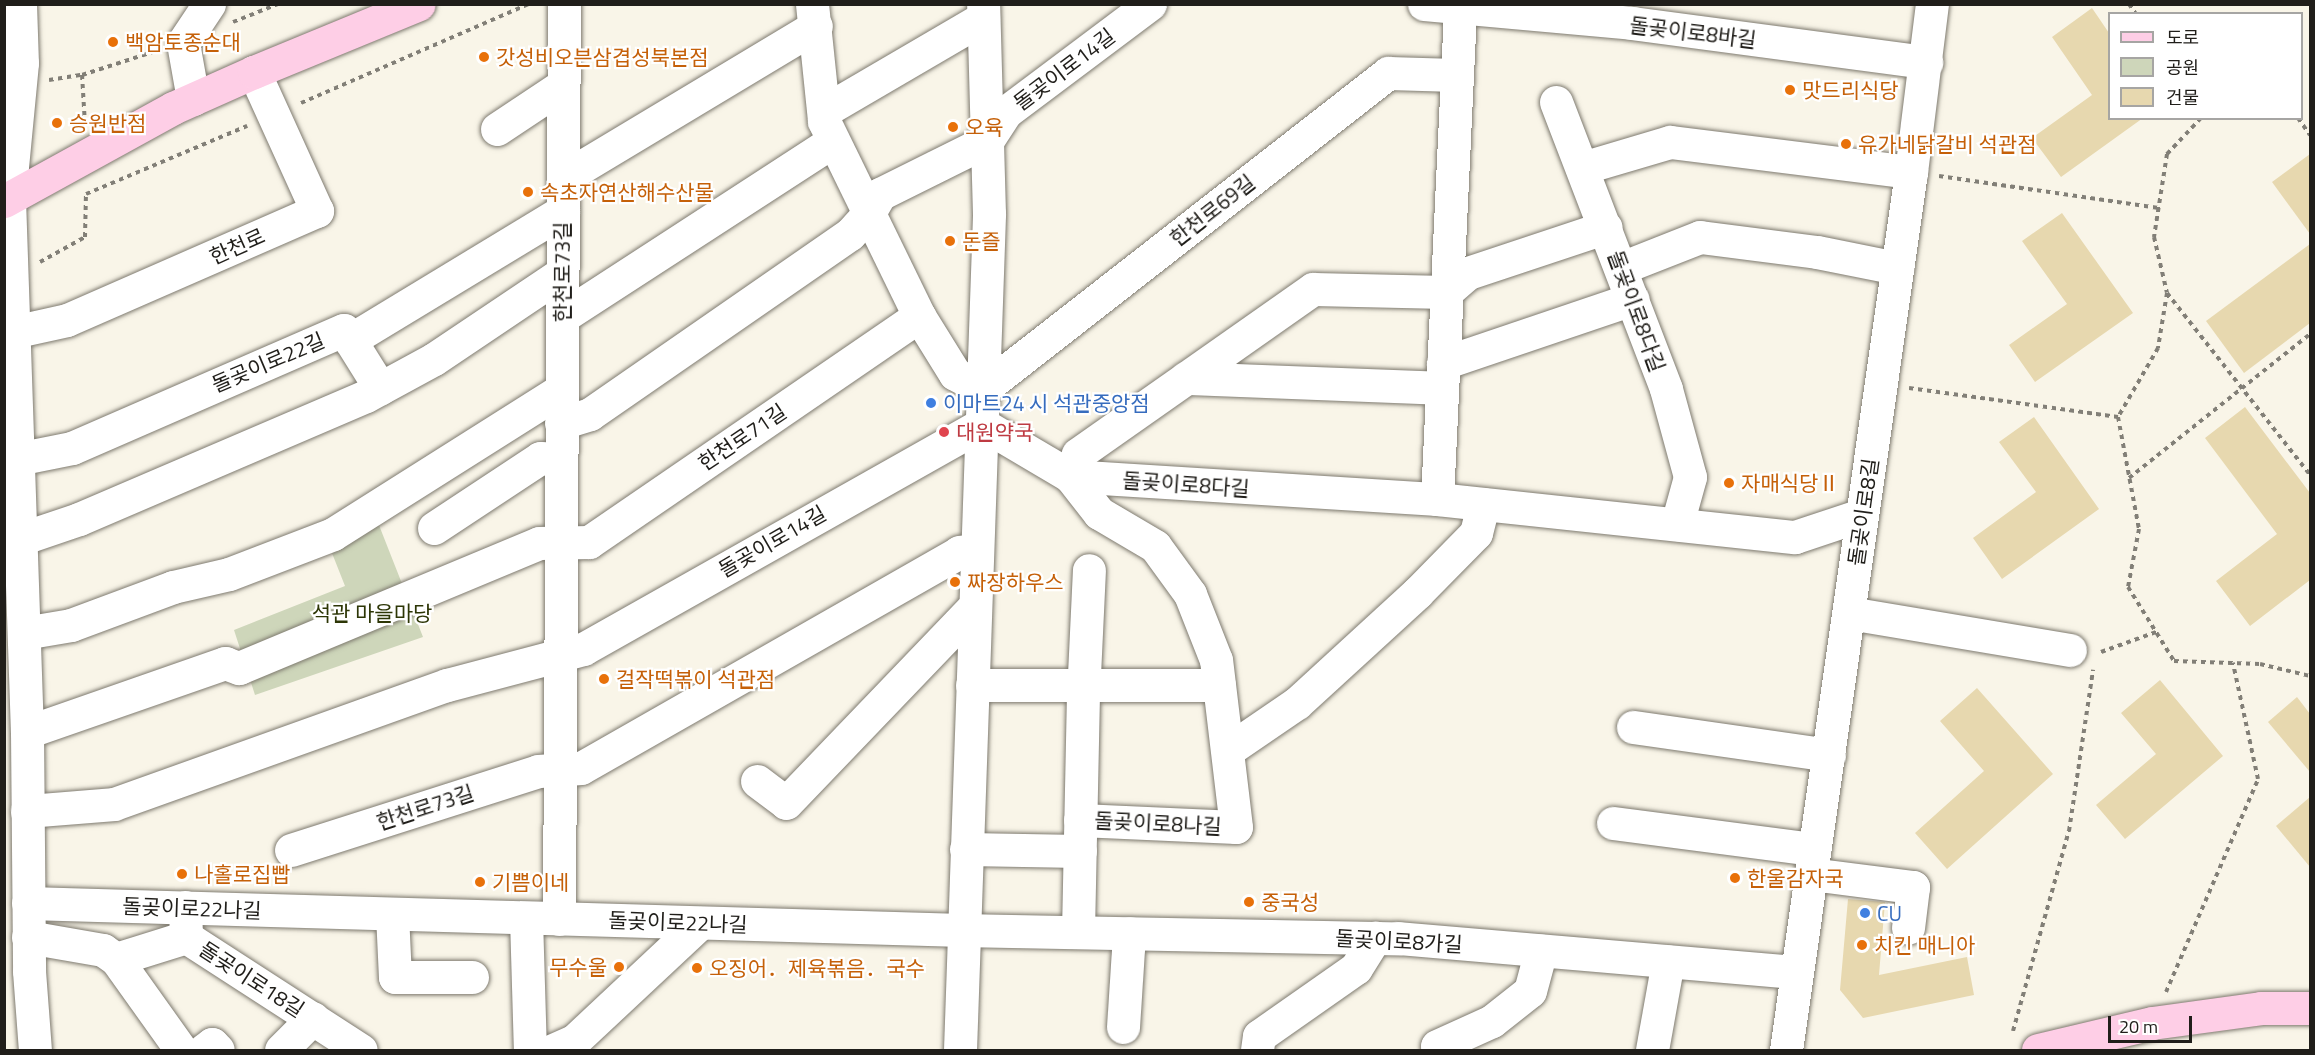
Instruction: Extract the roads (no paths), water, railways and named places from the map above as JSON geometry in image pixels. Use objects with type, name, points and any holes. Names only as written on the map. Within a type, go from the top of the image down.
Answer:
[{"type":"main road","points":[[6,196],[193,99],[419,4]]},
{"type":"main road","points":[[2033,1047],[2152,1023],[2261,1008],[2310,1008]]},
{"type":"street","points":[[21,4],[22,63],[6,196],[27,732],[28,937],[17,976],[35,1050]]},
{"type":"street","points":[[193,99],[183,43],[208,4]]},
{"type":"street","name":"한천로73길","points":[[559,919],[564,4]]},
{"type":"street","name":"돌곶이로14길","points":[[987,141],[1006,112],[1150,4]]},
{"type":"street","name":"돌곶이로8바길","points":[[1424,4],[1633,14],[1926,62]]},
{"type":"street","name":"돌곶이로8길","points":[[1786,1050],[1911,172],[1932,4]]},
{"type":"street","points":[[1437,499],[1460,7]]},
{"type":"street","points":[[562,316],[829,126],[983,11]]},
{"type":"street","name":"돌곶이로14길","points":[[960,1050],[989,214],[983,11]]},
{"type":"street","points":[[563,178],[814,15],[829,126],[919,316],[955,374],[983,389]]},
{"type":"street","name":"한천로","points":[[13,332],[67,320],[317,211],[254,72]]},
{"type":"street","name":"한천로69길","points":[[983,389],[1388,73],[1456,75]]},
{"type":"street","points":[[497,129],[563,85]]},
{"type":"street","name":"돌곶이로8다길","points":[[1556,102],[1606,227],[1666,389],[1690,477],[1677,524]]},
{"type":"street","points":[[561,423],[590,414],[850,234],[869,213],[880,194],[987,141]]},
{"type":"street","points":[[1582,168],[1670,142],[1911,172]]},
{"type":"street","name":"돌곶이로22길","points":[[17,459],[72,448],[344,330],[350,339],[563,211]]},
{"type":"street","points":[[1070,476],[1078,454],[1313,289],[1446,292],[1468,273],[1606,227]]},
{"type":"street","points":[[1621,268],[1701,237],[1817,252],[1897,268]]},
{"type":"street","points":[[20,539],[79,519],[380,388],[434,359],[562,273]]},
{"type":"street","points":[[1186,378],[1443,375],[1632,299]]},
{"type":"street","name":"한천로71길","points":[[561,541],[589,542],[919,316]]},
{"type":"street","points":[[350,339],[380,388]]},
{"type":"street","points":[[24,633],[71,625],[173,587],[229,574],[333,534],[562,389]]},
{"type":"street","name":"돌곶이로14길","points":[[560,655],[583,649],[982,424]]},
{"type":"street","name":"돌곶이로8다길","points":[[982,424],[1070,476],[1099,513],[1155,546],[1190,594],[1216,660],[1236,827]]},
{"type":"street","points":[[434,528],[540,458],[561,459]]},
{"type":"street","name":"돌곶이로8다길","points":[[1070,476],[1437,499],[1795,537],[1862,515]]},
{"type":"street","points":[[1228,750],[1297,703],[1417,593],[1476,534],[1483,504]]},
{"type":"street","points":[[27,732],[225,663],[239,668],[538,543],[561,541]]},
{"type":"street","points":[[560,770],[581,768],[959,552],[977,550]]},
{"type":"street","points":[[1078,932],[1089,570]]},
{"type":"street","points":[[757,781],[786,803],[975,606]]},
{"type":"street","points":[[1849,614],[2086,656]]},
{"type":"street","points":[[27,811],[114,804],[447,685],[560,655]]},
{"type":"street","points":[[972,685],[1219,685]]},
{"type":"street","points":[[1633,727],[1829,755]]},
{"type":"street","name":"한천로73길","points":[[291,850],[538,771],[560,770]]},
{"type":"street","points":[[1613,823],[1813,861],[1913,886],[1908,928]]},
{"type":"street","name":"돌곶이로8나길","points":[[966,849],[1080,835],[1236,827]]},
{"type":"street","name":"돌곶이로22나길","points":[[28,903],[185,922],[392,914],[963,930]]},
{"type":"street","points":[[392,914],[395,977],[472,977]]},
{"type":"street","points":[[526,918],[530,1050]]},
{"type":"street","points":[[116,959],[185,922]]},
{"type":"street","name":"돌곶이로18길","points":[[185,922],[313,1018],[361,1050]]},
{"type":"street","points":[[554,1050],[575,1040],[700,923]]},
{"type":"street","name":"돌곶이로8가길","points":[[963,930],[1375,938],[1796,972]]},
{"type":"street","points":[[1124,1027],[1129,933]]},
{"type":"street","points":[[28,937],[103,950],[116,959],[181,1050]]},
{"type":"street","points":[[1257,1050],[1258,1036],[1356,968],[1375,938]]},
{"type":"street","points":[[1438,1050],[1437,1046],[1492,1021],[1530,991],[1541,950]]},
{"type":"street","points":[[1652,1050],[1668,961]]},
{"type":"street","name":"돌곶이로18길","points":[[281,1050],[313,1018]]},
{"type":"street","points":[[204,1050],[212,1044],[218,1050]]},
{"type":"place","name":"백암토종순대","points":[[113,42]]},
{"type":"place","name":"갓성비오븐삼겹성북본점","points":[[484,57]]},
{"type":"place","name":"맛드리식당","points":[[1790,90]]},
{"type":"place","name":"승원반점","points":[[57,123]]},
{"type":"place","name":"오육","points":[[953,127]]},
{"type":"place","name":"유가네닭갈비 석관점","points":[[1846,144]]},
{"type":"place","name":"속초자연산해수산물","points":[[528,192]]},
{"type":"place","name":"돈즐","points":[[950,241]]},
{"type":"place","name":"이마트24 시 석관중앙점","points":[[931,403]]},
{"type":"place","name":"대원약국","points":[[944,432]]},
{"type":"place","name":"자매식당Ⅱ","points":[[1729,483]]},
{"type":"place","name":"짜장하우스","points":[[955,582]]},
{"type":"place","name":"걸작떡볶이 석관점","points":[[604,679]]},
{"type":"place","name":"나홀로집빱","points":[[182,874]]},
{"type":"place","name":"한울감자국","points":[[1735,878]]},
{"type":"place","name":"기쁨이네","points":[[480,882]]},
{"type":"place","name":"중국성","points":[[1249,902]]},
{"type":"place","name":"CU","points":[[1865,913]]},
{"type":"place","name":"치킨 매니아","points":[[1862,945]]},
{"type":"place","name":"무수울","points":[[619,967]]},
{"type":"place","name":"오징어．제육볶음．국수","points":[[697,968]]},
{"type":"park label","name":"석관 마을마당","points":[[372,613]]}]
